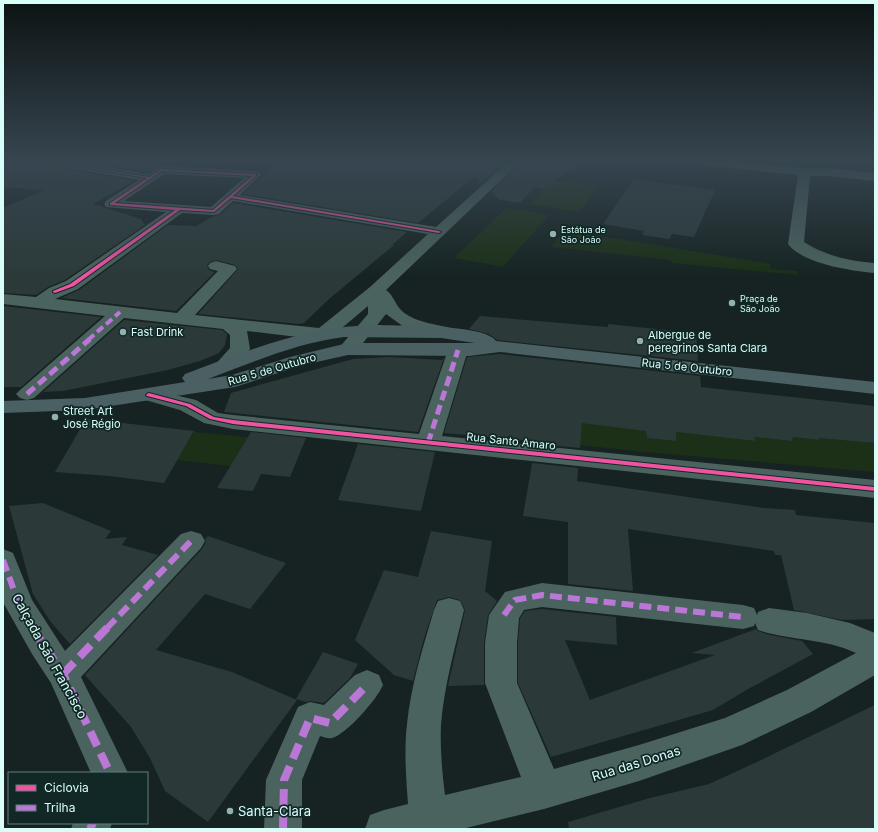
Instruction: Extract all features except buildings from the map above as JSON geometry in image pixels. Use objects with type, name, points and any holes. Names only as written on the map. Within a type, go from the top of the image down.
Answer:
[{"type":"main road","name":"Rua 5 de Outubro","points":[[149,395],[284,344],[323,334],[364,331],[444,332],[478,338],[500,346],[875,388]]},
{"type":"main road","name":"Rua 5 de Outubro","points":[[149,395],[235,381],[297,361],[339,351],[469,350],[500,346]]},
{"type":"main road","points":[[3,407],[85,404],[149,395]]},
{"type":"street","points":[[117,200],[111,204],[214,211],[228,200]]},
{"type":"street","points":[[248,200],[439,232]]},
{"type":"street","points":[[323,334],[376,290],[473,200]]},
{"type":"street","points":[[801,200],[796,244],[820,258],[847,266],[875,268]]},
{"type":"street","points":[[39,303],[55,292],[72,285],[179,209]]},
{"type":"street","points":[[55,292],[61,284],[106,253]]},
{"type":"street","points":[[181,319],[229,269],[216,266]]},
{"type":"street","points":[[339,351],[364,331],[376,315],[376,290]]},
{"type":"street","points":[[376,290],[386,298],[394,313],[410,323],[444,332]]},
{"type":"street","name":"Rua 5 de Outubro","points":[[3,299],[323,334],[339,351]]},
{"type":"street","points":[[26,394],[120,312]]},
{"type":"street","name":"Rua 5 de Outubro","points":[[224,366],[240,349],[239,333],[230,325]]},
{"type":"street","points":[[428,443],[458,350]]},
{"type":"street","name":"Rua Santo Amaro","points":[[149,395],[188,405],[212,418],[233,422],[875,489]]},
{"type":"street","points":[[63,674],[191,541]]},
{"type":"street","name":"Calçada São Francisco","points":[[3,560],[19,604],[43,646],[63,674],[110,772]]},
{"type":"street","points":[[544,790],[501,683],[501,643],[504,615],[515,600],[542,595],[756,619],[852,634]]},
{"type":"street","points":[[428,818],[423,768],[424,725],[429,683],[449,610]]},
{"type":"street","name":"Rua das Donas","points":[[384,829],[544,790],[639,763],[730,733],[799,701],[875,659]]},
{"type":"street","points":[[283,829],[284,780],[310,718],[330,723],[367,686]]},
{"type":"green space","points":[[533,200],[588,200],[579,212],[530,204]]},
{"type":"green space","points":[[506,208],[549,215],[503,267],[454,258]]},
{"type":"green space","points":[[564,230],[771,264],[770,269],[797,271],[799,275],[672,263],[671,260],[551,247]]},
{"type":"green space","points":[[549,401],[646,431],[647,438],[676,441],[676,432],[754,441],[754,437],[792,441],[793,437],[875,443],[875,472],[580,445]]},
{"type":"green space","points":[[194,432],[248,437],[231,466],[177,460]]},
{"type":"marked path","points":[[27,394],[120,312]]},
{"type":"marked path","points":[[428,443],[458,350]]},
{"type":"marked path","points":[[63,674],[191,541]]},
{"type":"marked path","points":[[3,560],[19,604],[43,645],[63,674],[110,772]]},
{"type":"marked path","points":[[504,615],[515,600],[542,595],[743,617]]},
{"type":"marked path","points":[[283,829],[284,780],[310,718],[330,723],[367,685]]},
{"type":"marked path","points":[[90,829],[92,824]]},
{"type":"cycle path","points":[[117,200],[111,204],[179,209]]},
{"type":"cycle path","points":[[55,292],[72,285],[179,209],[214,211],[227,200]]},
{"type":"cycle path","points":[[248,200],[439,232]]},
{"type":"cycle path","points":[[149,395],[188,405],[212,418],[233,422],[875,489]]},
{"type":"place","name":"Estátua de São João","points":[[553,234]]},
{"type":"place","name":"Praça de São João","points":[[732,303]]},
{"type":"place","name":"Fast Drink","points":[[123,332]]},
{"type":"place","name":"Albergue de peregrinos Santa Clara","points":[[640,341]]},
{"type":"place","name":"Street Art José Régio","points":[[55,417]]},
{"type":"place","name":"Santa-Clara","points":[[230,811]]}]
